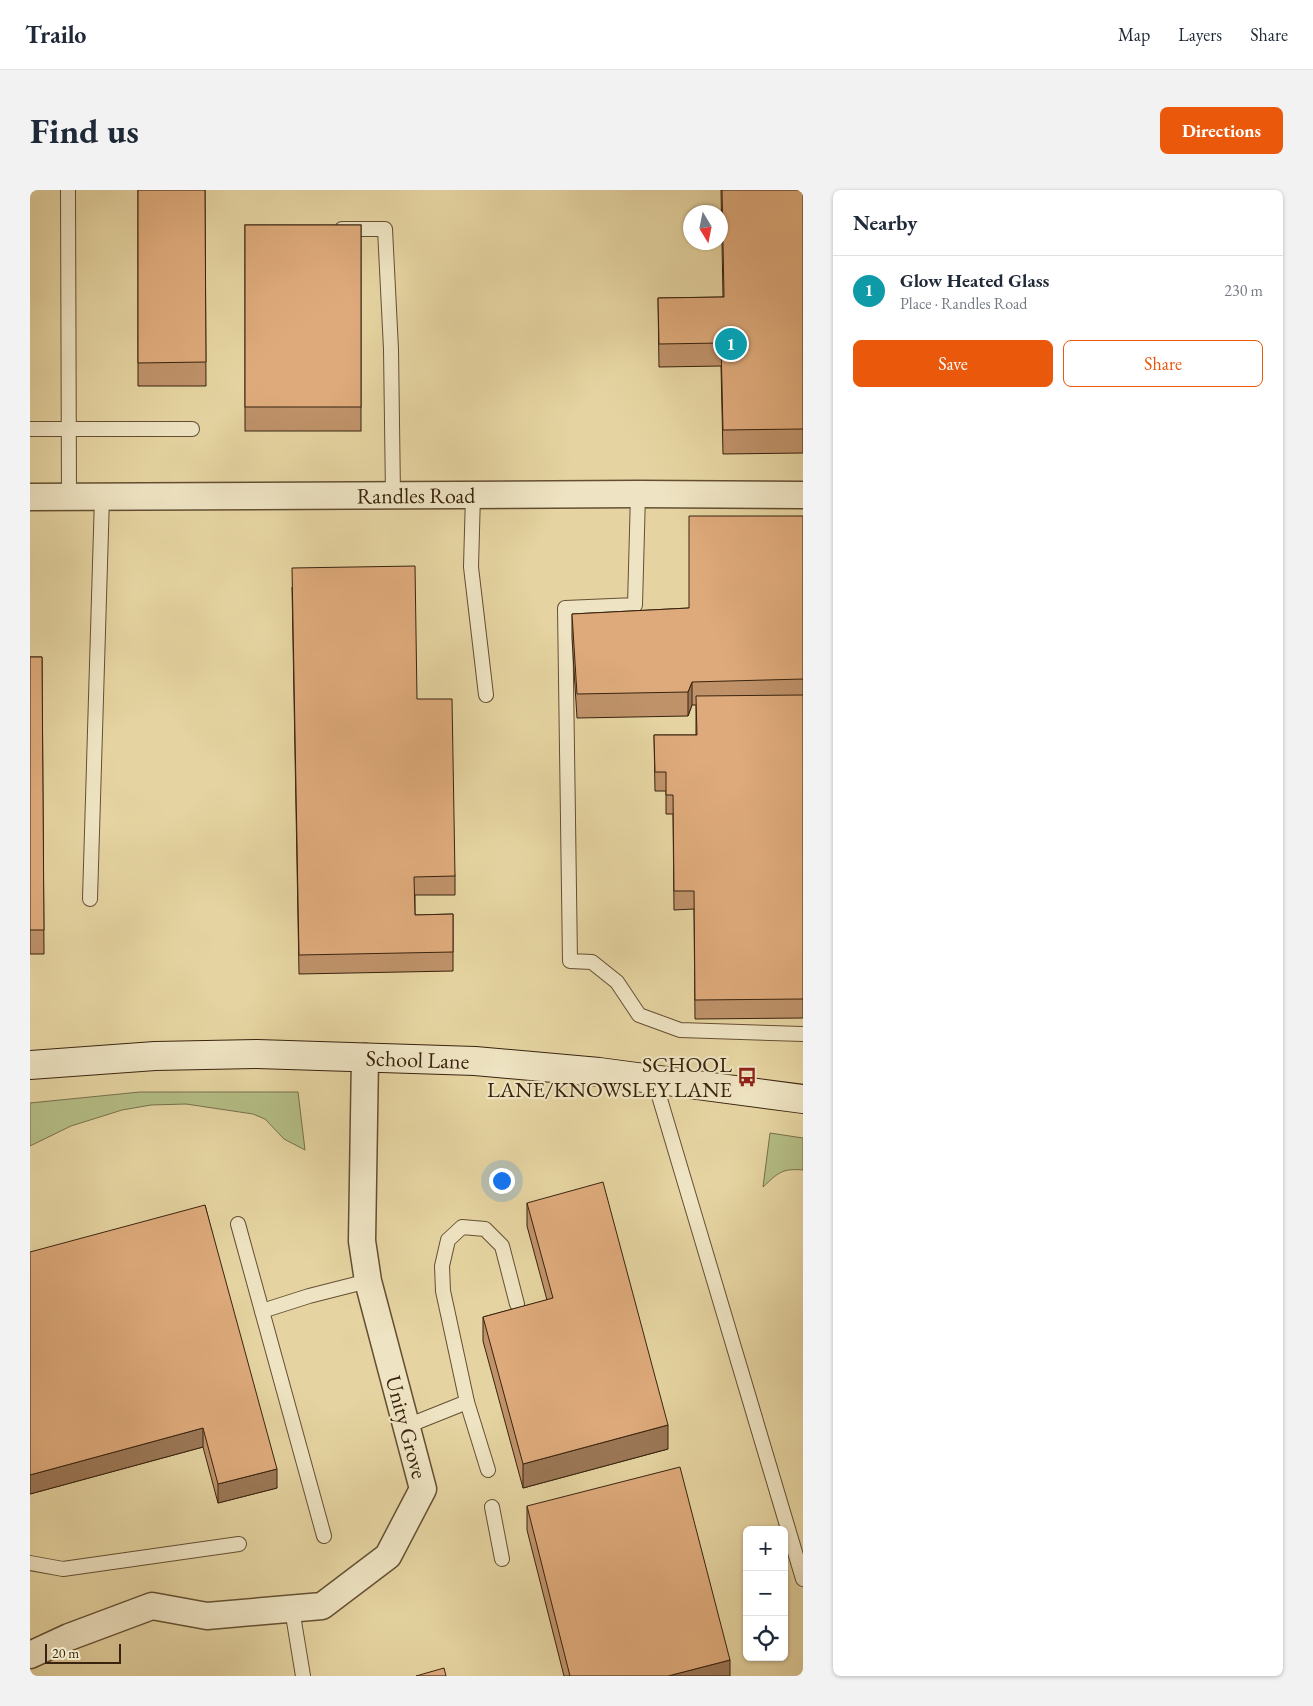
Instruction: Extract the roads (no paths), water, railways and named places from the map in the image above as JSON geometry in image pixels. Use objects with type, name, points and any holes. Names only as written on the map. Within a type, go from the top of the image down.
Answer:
[{"type":"main road","name":"School Lane","points":[[30,1065],[155,1056],[257,1054],[475,1061],[599,1072],[803,1099]]},
{"type":"street","name":"Randles Road","points":[[30,497],[803,495]]},
{"type":"street","name":"Unity Grove","points":[[30,1655],[69,1637],[152,1606],[207,1616],[322,1606],[388,1556],[423,1489],[368,1281],[362,1241],[365,1057]]},
{"type":"lane","points":[[68,190],[69,497]]},
{"type":"lane","points":[[328,229],[385,229],[391,349],[393,495]]},
{"type":"lane","points":[[30,429],[192,430]]},
{"type":"lane","points":[[638,494],[635,605],[565,608],[570,961],[592,962],[617,982],[639,1015],[680,1030],[803,1034]]},
{"type":"lane","points":[[473,495],[471,567],[486,695]]},
{"type":"lane","points":[[90,899],[102,497]]},
{"type":"lane","points":[[654,1079],[803,1580]]},
{"type":"lane","points":[[238,1224],[324,1536]]},
{"type":"lane","points":[[488,1470],[467,1402],[443,1291],[442,1266],[448,1240],[462,1227],[486,1229],[502,1246],[517,1304]]},
{"type":"lane","points":[[262,1312],[309,1296],[368,1281]]},
{"type":"lane","points":[[407,1426],[467,1402]]},
{"type":"lane","points":[[492,1507],[502,1559]]},
{"type":"lane","points":[[30,1563],[63,1569],[239,1544]]},
{"type":"lane","points":[[292,1609],[303,1676]]},
{"type":"place","name":"Glow Heated Glass","points":[[731,344]]},
{"type":"place","name":"SCHOOL LANE/KNOWSLEY LANE","points":[[747,1077]]}]
